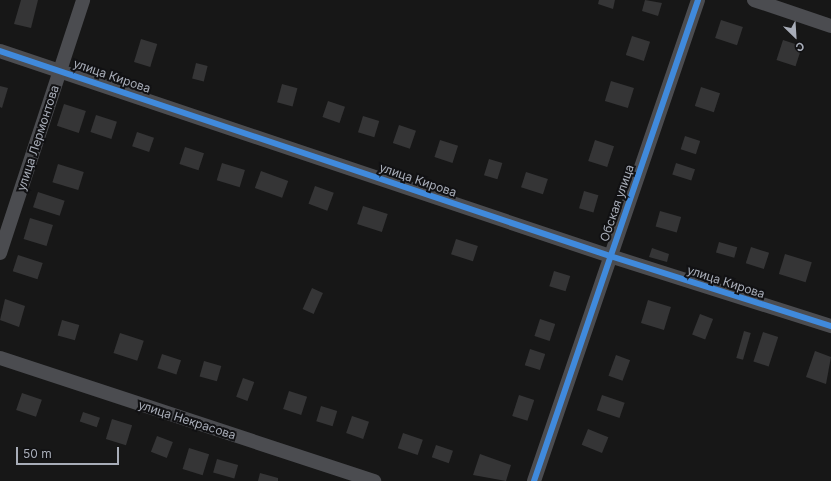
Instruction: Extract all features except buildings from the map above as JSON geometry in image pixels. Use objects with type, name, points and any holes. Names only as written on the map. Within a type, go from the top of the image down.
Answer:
[{"type":"street","name":"улица Лермонтова","points":[[0,253],[83,0]]},
{"type":"street","name":"Обская улица","points":[[534,481],[698,0]]},
{"type":"street","points":[[754,0],[831,26]]},
{"type":"street","name":"улица Кирова","points":[[0,51],[610,256],[831,326]]},
{"type":"street","name":"улица Некрасова","points":[[0,358],[374,481]]},
{"type":"cycle path","points":[[534,481],[698,0]]},
{"type":"cycle path","points":[[0,51],[610,256],[831,326]]}]
